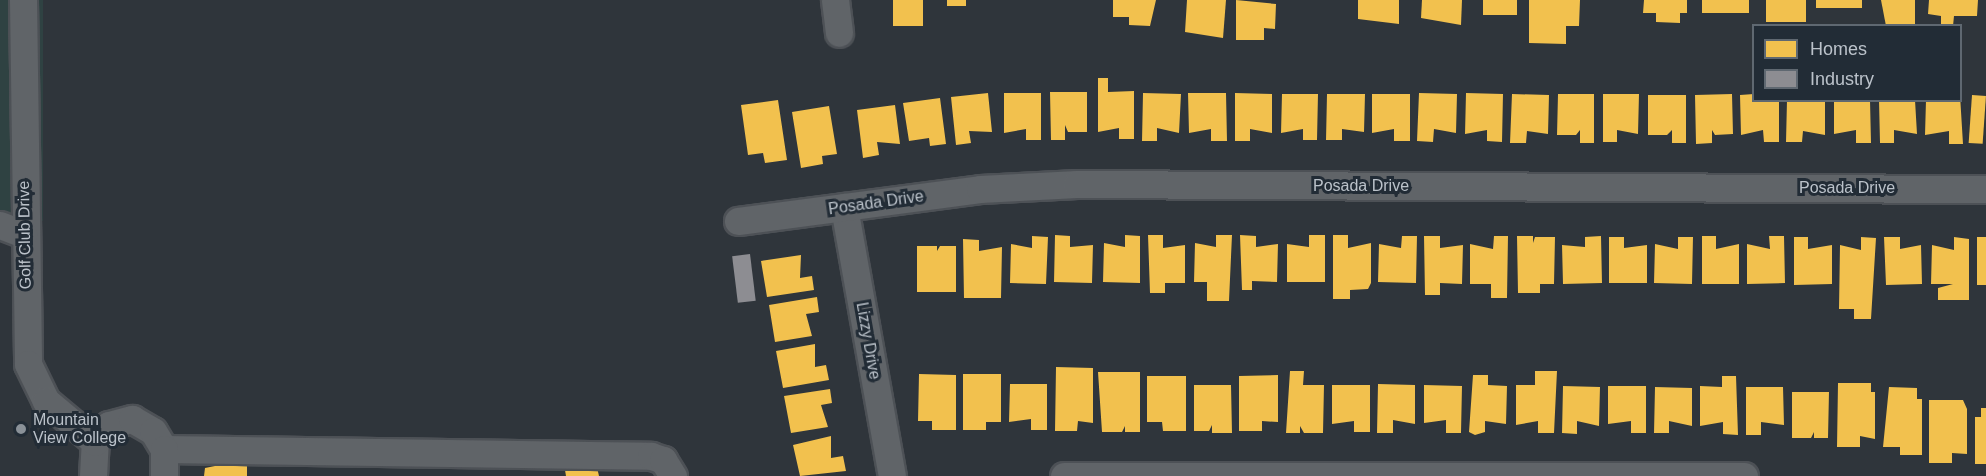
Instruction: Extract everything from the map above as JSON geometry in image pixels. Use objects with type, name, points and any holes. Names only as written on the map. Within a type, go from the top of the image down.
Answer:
[{"type":"street","name":"Golf Club Drive","points":[[23,0],[12,229],[28,364],[46,401],[95,442]]},
{"type":"street","points":[[835,0],[839,33]]},
{"type":"street","name":"Posada Drive","points":[[738,221],[980,189],[1077,184],[1986,189]]},
{"type":"street","name":"Lizzy Drive","points":[[844,207],[892,476]]},
{"type":"street","points":[[93,476],[95,442],[109,425],[132,419],[153,431],[164,449],[164,476]]},
{"type":"street","points":[[164,449],[523,465],[651,456],[663,460],[672,476]]},
{"type":"street","points":[[1064,476],[1744,476]]},
{"type":"shaded area","points":[[0,0],[43,0],[43,221],[0,221]]},
{"type":"building: Homes","points":[[893,0],[923,0],[923,26],[893,26]]},
{"type":"building: Homes","points":[[947,0],[966,0],[966,6],[947,6]]},
{"type":"building: Homes","points":[[1113,0],[1156,0],[1150,26],[1129,25],[1129,17],[1113,17]]},
{"type":"building: Homes","points":[[1187,0],[1226,0],[1223,38],[1185,32]]},
{"type":"building: Homes","points":[[1236,0],[1276,4],[1275,29],[1264,28],[1264,40],[1236,40]]},
{"type":"building: Homes","points":[[1358,0],[1399,0],[1399,24],[1358,19]]},
{"type":"building: Homes","points":[[1422,0],[1462,0],[1461,25],[1421,18]]},
{"type":"building: Homes","points":[[1483,0],[1517,0],[1517,15],[1483,15]]},
{"type":"building: Homes","points":[[1529,0],[1580,0],[1579,26],[1566,26],[1566,44],[1529,43]]},
{"type":"building: Homes","points":[[1644,0],[1687,0],[1687,13],[1680,13],[1680,23],[1656,22],[1656,13],[1643,13]]},
{"type":"building: Homes","points":[[1702,0],[1749,0],[1749,13],[1702,13]]},
{"type":"building: Homes","points":[[1766,0],[1806,0],[1806,22],[1766,22]]},
{"type":"building: Homes","points":[[1816,0],[1862,0],[1862,8],[1816,8]]},
{"type":"building: Homes","points":[[1881,0],[1915,0],[1915,24],[1886,24]]},
{"type":"building: Homes","points":[[1929,0],[1978,0],[1977,16],[1954,16],[1953,24],[1941,24],[1941,16],[1928,14]]},
{"type":"building: Homes","points":[[1098,78],[1108,78],[1108,92],[1134,91],[1134,139],[1119,139],[1119,128],[1098,132]]},
{"type":"building: Homes","points":[[1050,92],[1087,92],[1087,132],[1068,132],[1065,125],[1065,140],[1051,140]]},
{"type":"building: Homes","points":[[988,93],[992,132],[969,131],[971,143],[956,145],[951,97]]},
{"type":"building: Homes","points":[[1004,93],[1041,93],[1041,140],[1026,140],[1026,129],[1004,133]]},
{"type":"building: Homes","points":[[1143,93],[1181,94],[1179,133],[1157,128],[1157,141],[1142,141]]},
{"type":"building: Homes","points":[[1188,93],[1226,93],[1227,141],[1211,141],[1211,129],[1189,133]]},
{"type":"building: Homes","points":[[1235,93],[1272,94],[1272,133],[1250,129],[1250,141],[1235,141]]},
{"type":"building: Homes","points":[[1419,93],[1457,94],[1456,133],[1434,129],[1433,142],[1417,141]]},
{"type":"building: Homes","points":[[1466,93],[1503,94],[1502,142],[1487,141],[1487,130],[1465,134]]},
{"type":"building: Homes","points":[[1282,94],[1318,94],[1317,140],[1303,140],[1303,129],[1281,133]]},
{"type":"building: Homes","points":[[1327,94],[1365,94],[1364,132],[1342,129],[1342,140],[1326,140]]},
{"type":"building: Homes","points":[[1372,94],[1410,94],[1410,141],[1394,141],[1394,129],[1372,133]]},
{"type":"building: Homes","points":[[1512,94],[1549,95],[1548,134],[1527,131],[1526,143],[1510,143]]},
{"type":"building: Homes","points":[[1558,94],[1594,94],[1594,143],[1580,143],[1580,130],[1576,135],[1557,135]]},
{"type":"building: Homes","points":[[1603,94],[1639,94],[1638,134],[1617,130],[1617,142],[1603,142]]},
{"type":"building: Homes","points":[[1732,94],[1733,134],[1715,135],[1712,130],[1712,143],[1696,144],[1695,95]]},
{"type":"building: Homes","points":[[1752,94],[1752,102],[1779,102],[1779,142],[1764,142],[1763,130],[1741,135],[1740,95]]},
{"type":"building: Homes","points":[[1648,95],[1686,95],[1686,143],[1672,143],[1672,130],[1667,135],[1648,135]]},
{"type":"building: Homes","points":[[1972,95],[1986,96],[1983,144],[1969,143]]},
{"type":"building: Homes","points":[[940,98],[946,144],[930,146],[929,138],[909,141],[903,103]]},
{"type":"building: Homes","points":[[778,100],[787,160],[765,163],[763,153],[748,155],[741,105]]},
{"type":"building: Homes","points":[[1787,102],[1825,102],[1825,135],[1803,131],[1802,142],[1786,142]]},
{"type":"building: Homes","points":[[1834,102],[1870,102],[1871,143],[1856,143],[1856,130],[1834,134]]},
{"type":"building: Homes","points":[[1879,102],[1915,102],[1917,134],[1894,130],[1894,143],[1880,143]]},
{"type":"building: Homes","points":[[1926,102],[1960,102],[1963,144],[1949,144],[1949,131],[1925,135]]},
{"type":"building: Homes","points":[[895,105],[900,144],[877,142],[879,155],[863,158],[857,110]]},
{"type":"building: Homes","points":[[829,106],[837,154],[822,156],[823,164],[801,168],[792,112]]},
{"type":"building: Homes","points":[[1055,235],[1070,236],[1070,247],[1093,245],[1092,283],[1054,282]]},
{"type":"building: Homes","points":[[1125,235],[1140,236],[1140,283],[1103,282],[1104,243],[1125,247]]},
{"type":"building: Homes","points":[[1148,235],[1163,235],[1163,248],[1185,245],[1185,283],[1165,283],[1165,293],[1150,293]]},
{"type":"building: Homes","points":[[1216,235],[1232,235],[1229,301],[1207,301],[1207,282],[1194,282],[1195,243],[1216,247]]},
{"type":"building: Homes","points":[[1240,235],[1256,236],[1256,247],[1278,244],[1277,282],[1252,281],[1252,290],[1242,290]]},
{"type":"building: Homes","points":[[1309,235],[1325,235],[1325,282],[1287,282],[1287,244],[1309,247]]},
{"type":"building: Homes","points":[[1333,235],[1348,235],[1348,248],[1371,243],[1371,283],[1368,289],[1350,290],[1350,299],[1333,299]]},
{"type":"building: Homes","points":[[1032,236],[1048,237],[1046,284],[1010,283],[1011,244],[1032,248]]},
{"type":"building: Homes","points":[[1402,236],[1417,236],[1416,283],[1378,282],[1379,244],[1401,248]]},
{"type":"building: Homes","points":[[1424,236],[1440,236],[1440,248],[1463,245],[1462,284],[1440,283],[1440,295],[1425,295]]},
{"type":"building: Homes","points":[[1494,236],[1508,236],[1507,298],[1491,298],[1491,284],[1470,284],[1470,244],[1493,249]]},
{"type":"building: Homes","points":[[1517,236],[1533,236],[1533,243],[1535,237],[1555,237],[1554,284],[1540,284],[1540,293],[1518,293]]},
{"type":"building: Homes","points":[[1601,236],[1602,283],[1563,284],[1562,245],[1585,247],[1585,237]]},
{"type":"building: Homes","points":[[1702,236],[1716,236],[1716,249],[1739,244],[1739,284],[1702,284]]},
{"type":"building: Homes","points":[[1769,236],[1784,236],[1785,283],[1747,284],[1747,244],[1770,249]]},
{"type":"building: Homes","points":[[1609,237],[1624,237],[1624,248],[1647,245],[1647,283],[1609,283]]},
{"type":"building: Homes","points":[[1678,237],[1693,237],[1692,284],[1654,283],[1655,244],[1678,249]]},
{"type":"building: Homes","points":[[1794,237],[1808,237],[1808,249],[1832,245],[1832,284],[1794,285]]},
{"type":"building: Homes","points":[[1861,237],[1876,238],[1871,319],[1854,319],[1854,309],[1839,309],[1840,245],[1861,250]]},
{"type":"building: Homes","points":[[1884,237],[1900,237],[1900,249],[1921,245],[1922,284],[1886,285]]},
{"type":"building: Homes","points":[[1954,237],[1969,239],[1969,300],[1938,300],[1938,288],[1953,284],[1931,284],[1932,245],[1954,250]]},
{"type":"building: Homes","points":[[1977,237],[1986,237],[1986,285],[1977,285]]},
{"type":"building: Homes","points":[[963,239],[979,240],[979,251],[1002,247],[1001,298],[964,298]]},
{"type":"building: Homes","points":[[917,246],[937,246],[937,251],[940,246],[956,246],[956,292],[917,292]]},
{"type":"building: Homes","points":[[801,255],[800,278],[812,276],[814,290],[767,297],[761,261]]},
{"type":"building: Homes","points":[[817,297],[819,312],[806,314],[812,336],[775,342],[769,305]]},
{"type":"building: Homes","points":[[815,344],[815,367],[826,365],[829,380],[783,388],[776,351]]},
{"type":"building: Homes","points":[[1056,367],[1093,368],[1093,423],[1078,421],[1077,431],[1055,431]]},
{"type":"building: Homes","points":[[1290,371],[1304,371],[1303,385],[1324,385],[1323,433],[1304,433],[1300,426],[1300,433],[1286,433]]},
{"type":"building: Homes","points":[[1535,371],[1557,371],[1554,433],[1538,433],[1538,421],[1516,425],[1516,385],[1535,385]]},
{"type":"building: Homes","points":[[1098,372],[1140,372],[1140,432],[1125,432],[1125,426],[1122,432],[1102,432]]},
{"type":"building: Homes","points":[[919,374],[956,375],[956,430],[932,430],[932,421],[918,421]]},
{"type":"building: Homes","points":[[963,374],[1001,374],[1001,422],[986,422],[986,430],[963,430]]},
{"type":"building: Homes","points":[[1278,375],[1278,422],[1262,421],[1262,431],[1239,431],[1239,376]]},
{"type":"building: Homes","points":[[1473,375],[1488,375],[1488,385],[1507,386],[1506,424],[1485,421],[1485,432],[1475,435],[1469,432]]},
{"type":"building: Homes","points":[[1147,376],[1186,376],[1186,431],[1163,431],[1162,422],[1147,422]]},
{"type":"building: Homes","points":[[1722,376],[1736,376],[1738,435],[1723,434],[1723,422],[1700,426],[1700,386],[1722,387]]},
{"type":"building: Homes","points":[[1838,383],[1871,383],[1871,392],[1875,392],[1875,439],[1860,436],[1860,447],[1837,447]]},
{"type":"building: Homes","points":[[1010,384],[1047,384],[1047,430],[1031,430],[1031,419],[1009,422]]},
{"type":"building: Homes","points":[[1378,384],[1415,385],[1415,424],[1393,420],[1393,433],[1377,433]]},
{"type":"building: Homes","points":[[1194,385],[1231,385],[1232,433],[1212,433],[1212,425],[1209,431],[1194,431]]},
{"type":"building: Homes","points":[[1332,385],[1370,385],[1370,432],[1354,432],[1354,421],[1332,424]]},
{"type":"building: Homes","points":[[1424,385],[1462,386],[1461,433],[1446,433],[1446,420],[1424,423]]},
{"type":"building: Homes","points":[[1563,386],[1600,387],[1599,426],[1577,421],[1577,434],[1562,433]]},
{"type":"building: Homes","points":[[1608,386],[1646,386],[1646,433],[1631,433],[1631,421],[1608,424]]},
{"type":"building: Homes","points":[[1655,387],[1692,388],[1692,426],[1669,421],[1669,433],[1654,433]]},
{"type":"building: Homes","points":[[1746,387],[1783,387],[1784,425],[1761,422],[1761,435],[1746,435]]},
{"type":"building: Homes","points":[[1889,387],[1917,388],[1917,399],[1922,399],[1922,455],[1900,455],[1900,447],[1883,447]]},
{"type":"building: Homes","points":[[830,389],[832,403],[821,405],[828,427],[791,433],[784,396]]},
{"type":"building: Homes","points":[[1792,392],[1829,392],[1828,438],[1814,438],[1814,432],[1811,438],[1792,438]]},
{"type":"building: Homes","points":[[1929,400],[1963,400],[1967,409],[1967,454],[1952,453],[1952,463],[1929,463]]},
{"type":"building: Homes","points":[[1981,408],[1986,408],[1986,464],[1975,464],[1975,417],[1981,417]]},
{"type":"building: Homes","points":[[831,436],[831,458],[843,456],[846,471],[800,476],[793,445]]},
{"type":"building: Homes","points":[[596,463],[599,476],[566,476],[564,464]]},
{"type":"building: Homes","points":[[220,465],[247,466],[247,476],[204,476],[205,468]]},
{"type":"building: Industry","points":[[750,254],[756,301],[738,303],[732,256]]},
{"type":"place","name":"Mountain View College","points":[[21,429]]}]
